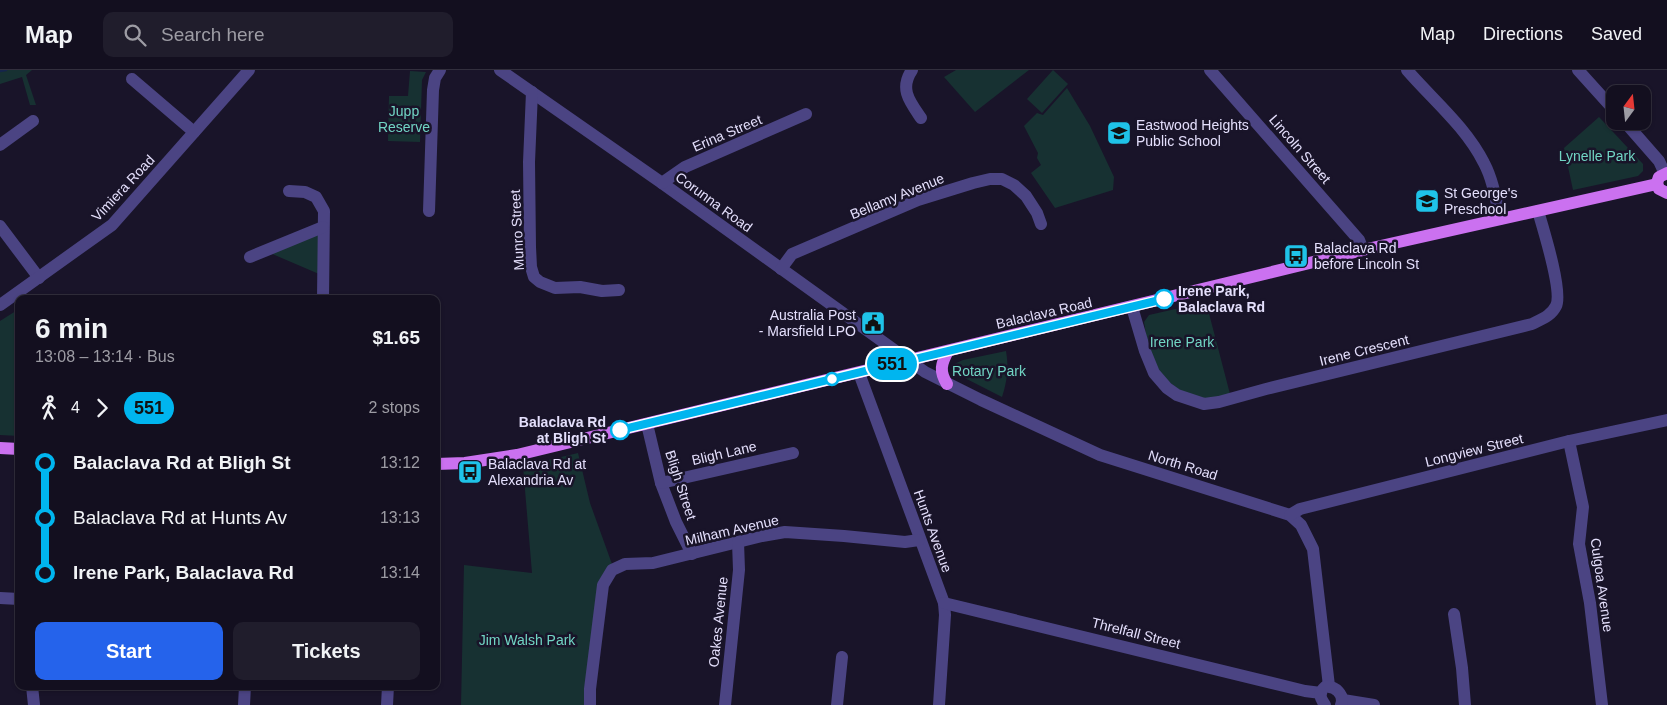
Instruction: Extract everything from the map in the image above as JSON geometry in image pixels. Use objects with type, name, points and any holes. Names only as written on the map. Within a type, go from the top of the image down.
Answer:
[{"type":"main road","name":"Balaclava Road","points":[[440,464],[465,463],[517,455],[1363,250],[1538,211],[1663,177]]},
{"type":"main road","points":[[1663,177],[1661,191],[1667,193]]},
{"type":"main road","points":[[947,384],[942,375],[941,367],[948,351]]},
{"type":"main road","points":[[0,448],[15,449]]},
{"type":"street","name":"Vimiera Road","points":[[15,295],[112,225],[249,70]]},
{"type":"street","points":[[428,211],[433,90],[435,78],[440,70]]},
{"type":"street","name":"Corunna Road","points":[[500,70],[662,183],[909,360]]},
{"type":"street","points":[[912,70],[906,80],[906,87],[912,103],[921,118]]},
{"type":"street","name":"Lincoln Street","points":[[1210,70],[1359,240],[1363,250]]},
{"type":"street","points":[[1408,70],[1460,128],[1478,152],[1490,177],[1500,219]]},
{"type":"street","points":[[1578,70],[1606,101]]},
{"type":"street","points":[[132,79],[194,132]]},
{"type":"street","name":"Munro Street","points":[[532,92],[529,162],[530,247],[531,268],[534,277],[540,282],[555,288],[580,287],[619,290]]},
{"type":"street","name":"Erina Street","points":[[662,183],[685,167],[806,114]]},
{"type":"street","points":[[0,145],[33,121]]},
{"type":"street","points":[[1632,130],[1659,161],[1663,177]]},
{"type":"street","name":"Bellamy Avenue","points":[[781,268],[792,254],[918,200],[974,182],[990,179],[1002,179],[1014,185],[1026,196],[1037,213],[1041,224]]},
{"type":"street","points":[[289,190],[305,192],[316,198],[324,211],[323,295]]},
{"type":"street","name":"Irene Crescent","points":[[1132,307],[1144,351],[1154,373],[1177,395],[1204,404],[1219,402],[1266,388],[1532,324],[1549,316],[1557,304],[1557,286],[1538,211]]},
{"type":"street","points":[[0,226],[39,278]]},
{"type":"street","points":[[250,257],[323,227]]},
{"type":"street","name":"Vimiera Road","points":[[0,306],[15,295]]},
{"type":"street","name":"North Road","points":[[909,360],[947,384],[1100,454],[1290,516]]},
{"type":"street","name":"Hunts Avenue","points":[[859,373],[944,602],[945,615],[939,705]]},
{"type":"street","name":"Longview Street","points":[[1290,516],[1300,509],[1569,441],[1667,420]]},
{"type":"street","name":"Bligh Street","points":[[647,424],[662,482],[676,522],[692,554]]},
{"type":"street","name":"Culgoa Avenue","points":[[1569,441],[1583,507],[1579,544],[1590,603],[1602,705]]},
{"type":"street","name":"Bligh Lane","points":[[662,482],[792,453]]},
{"type":"street","points":[[1290,516],[1301,525],[1313,549],[1325,695]]},
{"type":"street","name":"Milham Avenue","points":[[590,705],[590,689],[603,586],[612,570],[625,564],[653,563],[785,532],[905,542],[920,540]]},
{"type":"street","name":"Oakes Avenue","points":[[725,705],[739,570],[738,542]]},
{"type":"street","points":[[0,598],[15,599]]},
{"type":"street","name":"Threlfall Street","points":[[944,602],[1325,695]]},
{"type":"street","points":[[1454,614],[1465,705]]},
{"type":"street","points":[[837,705],[842,657]]},
{"type":"street","points":[[1325,695],[1335,688],[1342,696],[1342,702],[1374,705]]},
{"type":"street","points":[[32,690],[34,705]]},
{"type":"street","points":[[244,705],[245,690]]},
{"type":"street","points":[[387,705],[388,690]]},
{"type":"green space","points":[[0,70],[32,70],[26,75],[36,105],[30,105],[22,77],[0,84]]},
{"type":"green space","points":[[956,70],[1029,70],[975,112],[944,77]]},
{"type":"green space","points":[[1053,70],[1068,84],[1042,113],[1027,99]]},
{"type":"green space","name":"Jupp Reserve","points":[[410,71],[426,72],[422,80],[420,142],[388,141],[389,96],[408,96]]},
{"type":"green space","points":[[1067,88],[1090,126],[1114,177],[1113,190],[1055,208],[1031,173],[1041,165],[1037,158],[1038,153],[1024,126],[1037,113],[1043,115]]},
{"type":"green space","name":"Lynelle Park","points":[[1599,117],[1606,124],[1606,130],[1611,130],[1643,164],[1643,171],[1638,176],[1573,190],[1564,148]]},
{"type":"green space","points":[[318,234],[319,274],[270,253]]},
{"type":"green space","name":"Irene Park","points":[[1206,302],[1230,394],[1213,398],[1192,396],[1167,380],[1151,356],[1144,322],[1149,315]]},
{"type":"green space","points":[[15,312],[15,436],[0,435],[0,321]]},
{"type":"green space","name":"Rotary Park","points":[[1006,351],[1007,374],[1002,397],[951,371],[954,364],[963,360]]},
{"type":"green space","name":"Jim Walsh Park","points":[[578,453],[590,503],[612,564],[584,705],[461,705],[464,565],[532,573],[523,466]]},
{"type":"waterway","points":[[0,71],[6,70]]},
{"type":"bus line","name":"551","points":[[620,430],[1164,299]]},
{"type":"place","name":"Eastwood Heights Public School","points":[[1119,133]]},
{"type":"place","name":"St George's Preschool","points":[[1427,201]]},
{"type":"place","name":"Balaclava Rd before Lincoln St","points":[[1296,256]]},
{"type":"place","name":"Irene Park, Balaclava Rd","points":[[1164,299]]},
{"type":"place","name":"Australia Post - Marsfield LPO","points":[[873,323]]},
{"type":"place","name":"Balaclava Rd at Bligh St","points":[[620,430]]},
{"type":"place","name":"Balaclava Rd at Alexandria Av","points":[[470,472]]}]
